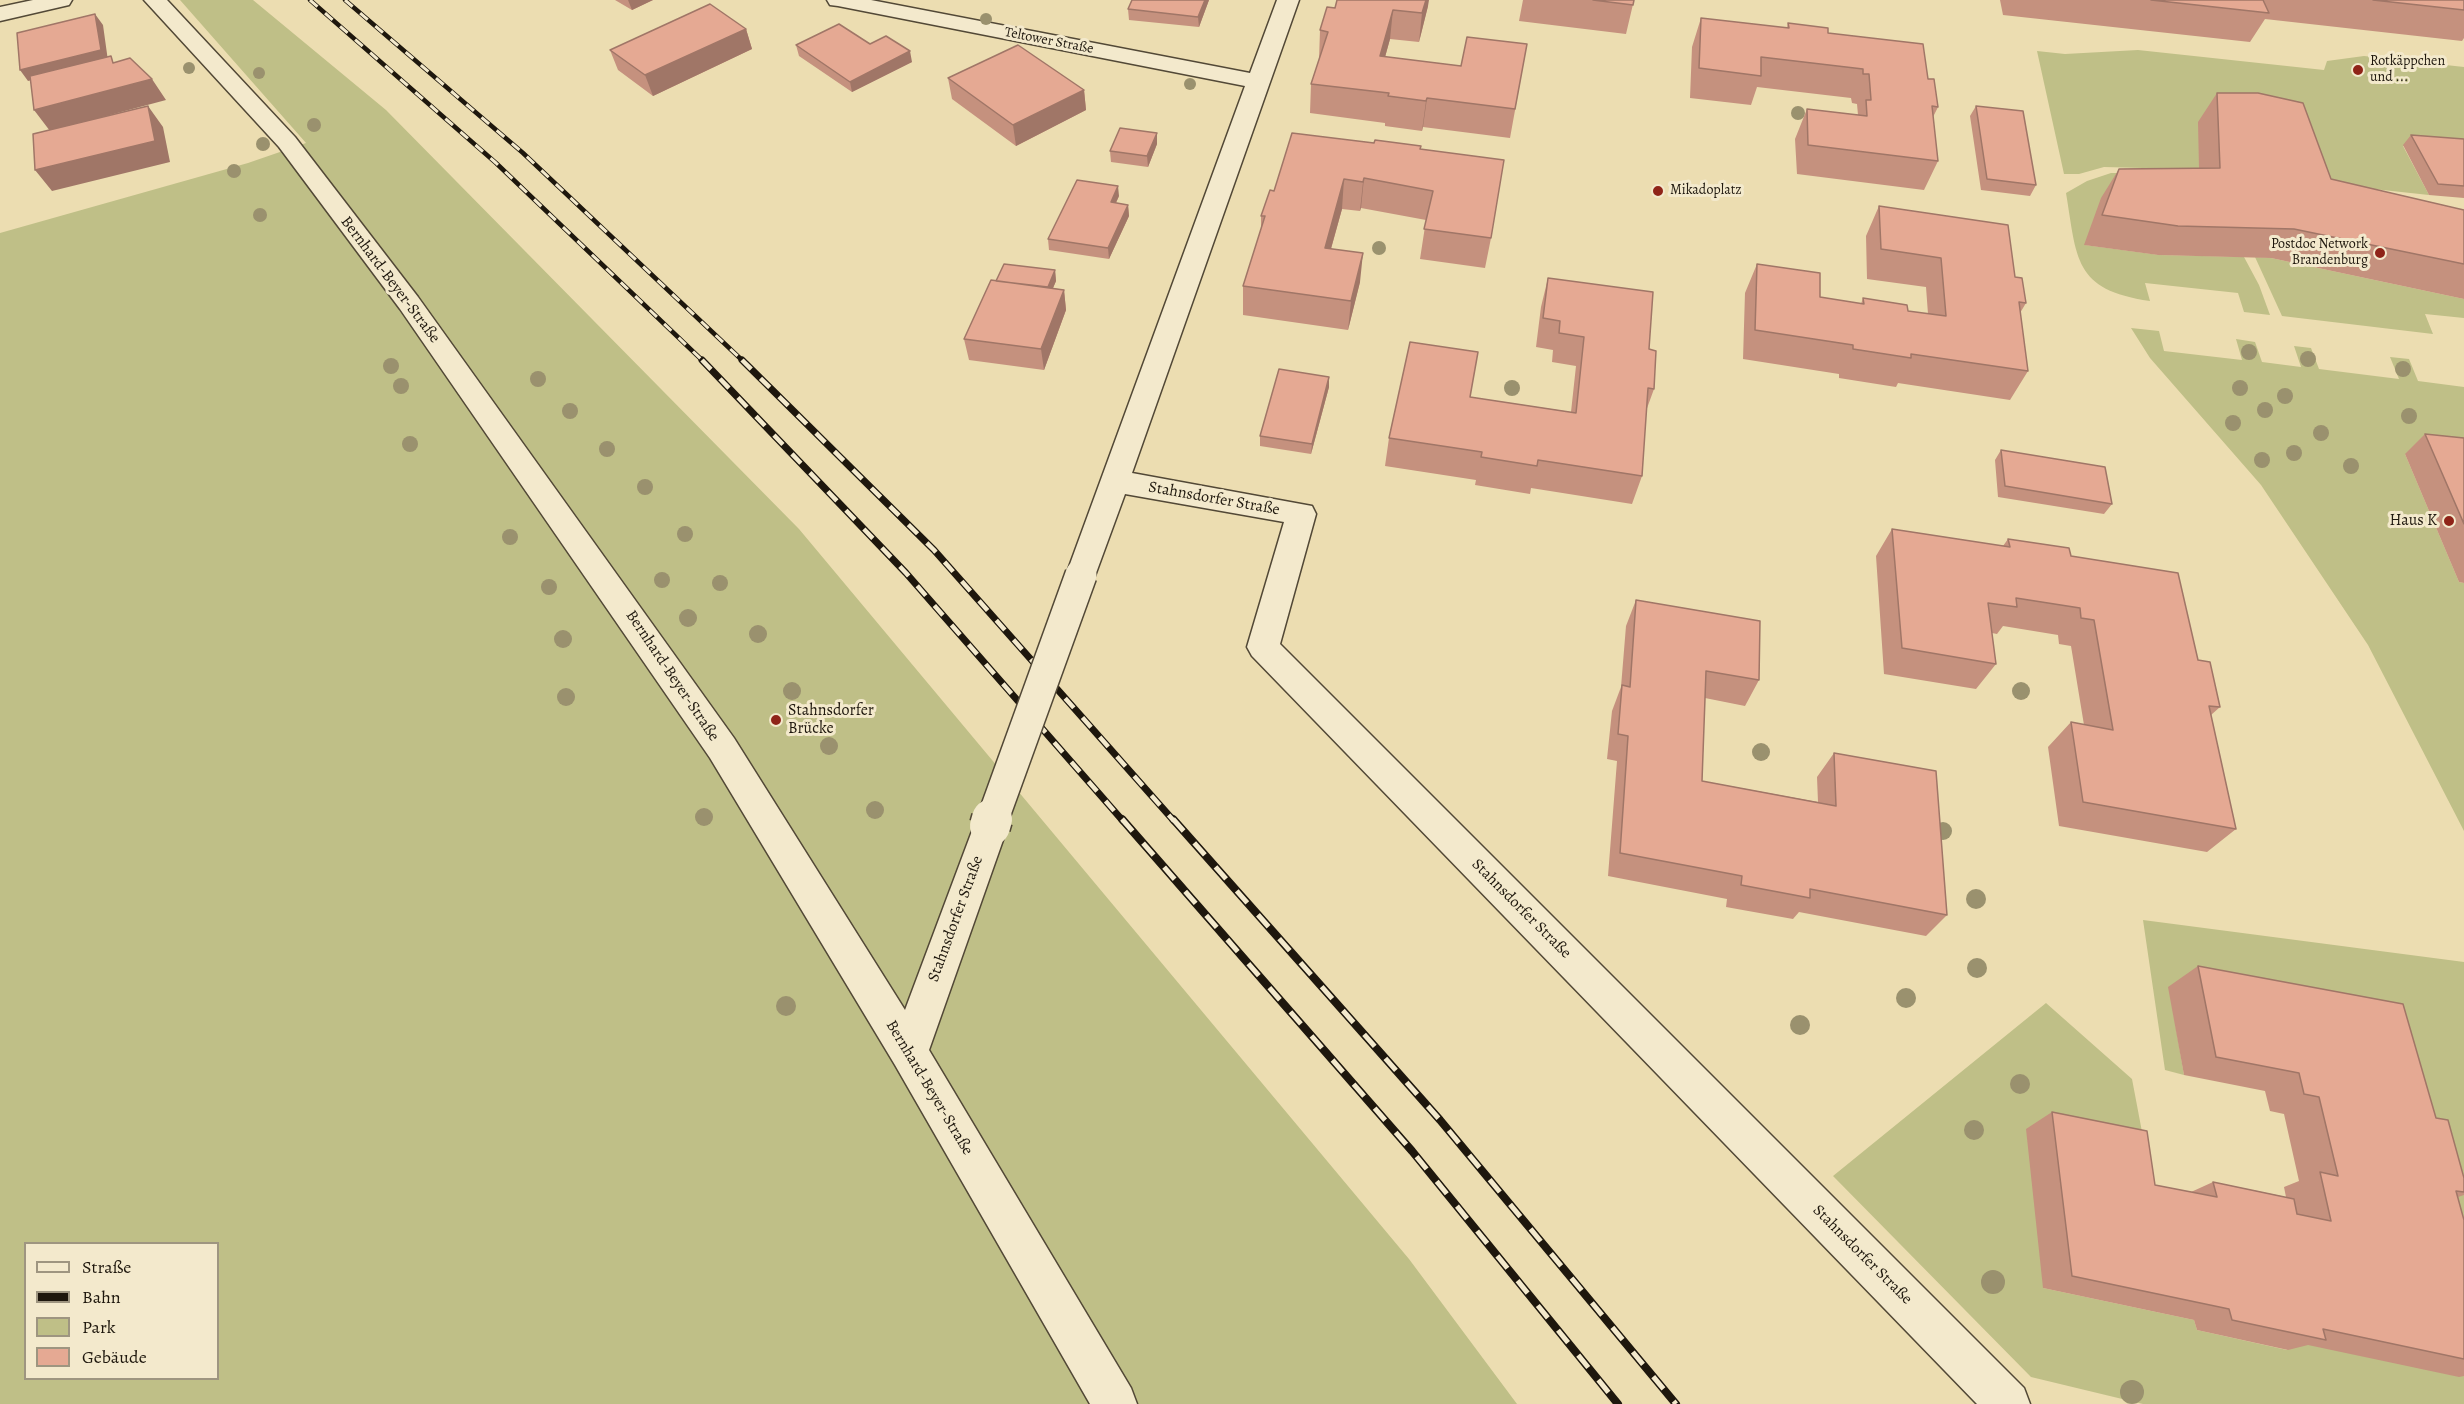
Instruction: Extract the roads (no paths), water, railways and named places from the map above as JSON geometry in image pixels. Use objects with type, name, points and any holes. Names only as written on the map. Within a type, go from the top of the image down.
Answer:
[{"type":"street","points":[[0,14],[61,0]]},
{"type":"street","name":"Bernhard-Beyer-Straße","points":[[155,0],[287,142],[416,313],[620,598],[722,748],[909,1052],[1115,1404]]},
{"type":"street","name":"Teltower Straße","points":[[838,0],[1259,82]]},
{"type":"street","name":"Stahnsdorfer Straße","points":[[909,1052],[1288,0]]},
{"type":"street","name":"Stahnsdorfer Straße","points":[[1115,482],[1301,514],[1263,647],[2008,1404]]},
{"type":"railway","points":[[310,0],[496,163],[703,361]]},
{"type":"railway","points":[[345,0],[523,153],[744,362]]},
{"type":"railway","points":[[742,360],[934,550],[1174,821]]},
{"type":"railway","points":[[703,361],[906,573],[1123,821]]},
{"type":"railway","points":[[1122,819],[1412,1151],[1618,1404]]},
{"type":"railway","points":[[1173,819],[1440,1120],[1676,1404]]},
{"type":"place","name":"Rotkäppchen und ...","points":[[2358,70]]},
{"type":"place","name":"Mikadoplatz","points":[[1658,191]]},
{"type":"place","name":"Postdoc Network Brandenburg","points":[[2380,253]]},
{"type":"place","name":"Haus K","points":[[2449,521]]},
{"type":"place","name":"Stahnsdorfer Brücke","points":[[776,720]]}]
